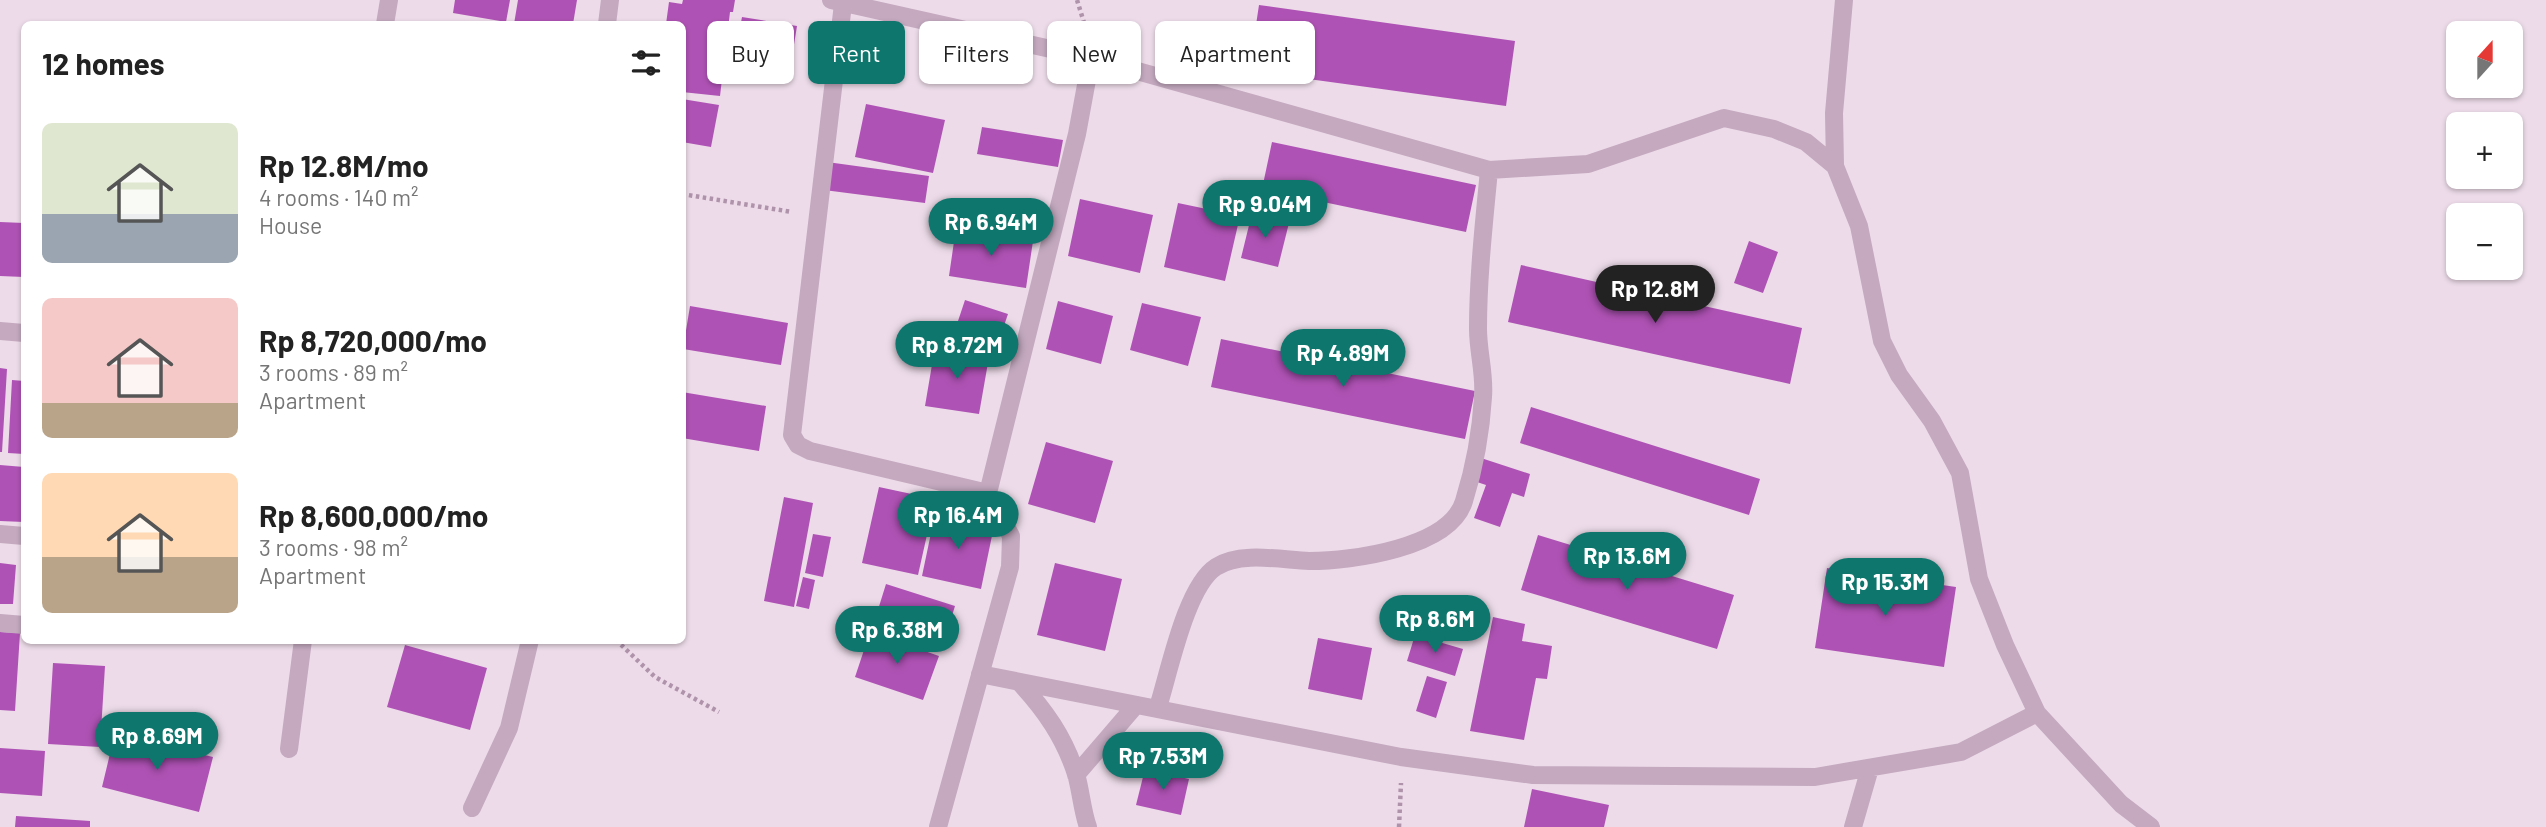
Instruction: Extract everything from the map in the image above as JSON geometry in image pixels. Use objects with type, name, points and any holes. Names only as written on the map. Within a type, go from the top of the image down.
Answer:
[{"type":"street","points":[[386,21],[389,0]]},
{"type":"street","points":[[607,21],[610,0]]},
{"type":"street","points":[[1844,0],[1834,113],[1835,166],[1859,226],[1882,341],[1899,375],[1933,421],[1960,473],[1979,579],[2005,645],[2037,713],[2122,804],[2151,827]]},
{"type":"street","points":[[988,493],[848,461],[797,445],[792,435],[818,216],[837,2],[1047,48]]},
{"type":"street","points":[[1141,72],[1489,170],[1588,164],[1724,118],[1774,129],[1806,142],[1835,166]]},
{"type":"street","points":[[939,827],[997,619],[1012,552],[1006,523],[988,493],[1077,134],[1086,84]]},
{"type":"street","points":[[1158,707],[1198,585],[1215,567],[1236,559],[1348,559],[1389,550],[1437,535],[1464,503],[1483,397],[1478,332],[1479,284],[1489,170]]},
{"type":"street","points":[[0,331],[21,333]]},
{"type":"street","points":[[0,534],[21,536]]},
{"type":"street","points":[[0,623],[21,625]]},
{"type":"street","points":[[289,749],[302,644]]},
{"type":"street","points":[[472,808],[509,728],[529,644]]},
{"type":"street","points":[[980,674],[1401,757],[1533,775],[1815,776],[1961,752],[2037,713]]},
{"type":"street","points":[[1019,682],[1054,724],[1076,775],[1088,827]]},
{"type":"street","points":[[1076,775],[1136,705]]},
{"type":"street","points":[[1853,827],[1870,768]]},
{"type":"path","points":[[686,195],[818,216]]},
{"type":"path","points":[[621,644],[665,683],[719,712]]},
{"type":"path","points":[[1399,827],[1401,757]]},
{"type":"building","points":[[455,0],[510,0],[506,21],[453,13]]},
{"type":"building","points":[[518,0],[577,0],[574,21],[514,21]]},
{"type":"building","points":[[683,0],[735,0],[729,21],[707,21],[707,84],[721,84],[720,96],[686,92],[686,21],[666,21],[669,2],[682,4]]},
{"type":"building","points":[[1259,5],[1515,41],[1506,106],[1315,80],[1315,21],[1257,21]]},
{"type":"building","points":[[742,17],[766,21],[741,21]]},
{"type":"building","points":[[686,100],[719,105],[711,147],[686,143]]},
{"type":"building","points":[[866,104],[945,120],[933,173],[855,157]]},
{"type":"building","points":[[982,127],[1063,140],[1058,167],[977,154]]},
{"type":"building","points":[[1272,142],[1476,185],[1466,232],[1262,189]]},
{"type":"building","points":[[827,162],[929,176],[925,203],[824,190]]},
{"type":"building","points":[[1080,199],[1153,215],[1140,273],[1068,256]]},
{"type":"building","points":[[1178,203],[1240,216],[1225,281],[1164,267]]},
{"type":"building","points":[[1252,213],[1289,223],[1278,267],[1241,258]]},
{"type":"building","points":[[0,222],[21,223],[21,277],[0,276]]},
{"type":"building","points":[[956,228],[1033,241],[1026,288],[949,276]]},
{"type":"building","points":[[1749,241],[1778,252],[1763,293],[1734,283]]},
{"type":"building","points":[[1521,265],[1802,328],[1790,384],[1508,322]]},
{"type":"building","points":[[965,300],[1008,314],[996,349],[953,336]]},
{"type":"building","points":[[1058,301],[1113,316],[1101,364],[1046,349]]},
{"type":"building","points":[[1142,303],[1201,317],[1188,366],[1130,350]]},
{"type":"building","points":[[690,306],[788,323],[781,365],[686,349]]},
{"type":"building","points":[[1221,339],[1475,391],[1465,439],[1211,387]]},
{"type":"building","points":[[935,347],[989,357],[979,414],[925,406]]},
{"type":"building","points":[[0,368],[7,369],[2,452],[0,452]]},
{"type":"building","points":[[12,380],[21,381],[21,454],[8,453]]},
{"type":"building","points":[[686,393],[766,406],[759,451],[686,439]]},
{"type":"building","points":[[1531,407],[1760,479],[1749,515],[1520,443]]},
{"type":"building","points":[[1046,442],[1113,461],[1095,523],[1028,504]]},
{"type":"building","points":[[1481,458],[1530,474],[1524,497],[1512,493],[1500,527],[1474,518],[1486,485],[1474,481]]},
{"type":"building","points":[[0,465],[21,467],[21,522],[0,521]]},
{"type":"building","points":[[879,487],[935,499],[918,575],[862,563]]},
{"type":"building","points":[[784,497],[813,503],[794,607],[764,601]]},
{"type":"building","points":[[935,514],[994,526],[981,589],[922,576]]},
{"type":"building","points":[[813,534],[831,537],[823,577],[805,573]]},
{"type":"building","points":[[1538,535],[1734,595],[1717,649],[1521,590]]},
{"type":"building","points":[[0,563],[16,565],[13,604],[0,604]]},
{"type":"building","points":[[1055,563],[1122,579],[1105,651],[1037,635]]},
{"type":"building","points":[[1827,568],[1956,587],[1944,667],[1815,648]]},
{"type":"building","points":[[803,577],[815,580],[809,609],[796,606]]},
{"type":"building","points":[[886,584],[955,606],[941,651],[872,629]]},
{"type":"building","points":[[1493,617],[1525,624],[1522,641],[1552,646],[1547,679],[1536,678],[1524,740],[1470,731]]},
{"type":"building","points":[[0,632],[20,633],[15,711],[0,710]]},
{"type":"building","points":[[870,632],[939,656],[923,700],[855,677]]},
{"type":"building","points":[[1415,635],[1463,649],[1455,676],[1407,661]]},
{"type":"building","points":[[1318,638],[1372,648],[1362,700],[1308,689]]},
{"type":"building","points":[[405,645],[487,668],[470,730],[387,707]]},
{"type":"building","points":[[53,663],[105,666],[100,747],[48,744]]},
{"type":"building","points":[[1427,676],[1447,682],[1436,718],[1416,711]]},
{"type":"building","points":[[115,733],[213,757],[199,812],[102,787]]},
{"type":"building","points":[[0,748],[45,751],[42,796],[0,793]]},
{"type":"building","points":[[1145,769],[1189,779],[1181,815],[1136,805]]},
{"type":"building","points":[[1532,789],[1609,805],[1604,827],[1524,827]]},
{"type":"building","points":[[16,816],[90,821],[90,827],[15,827]]}]
